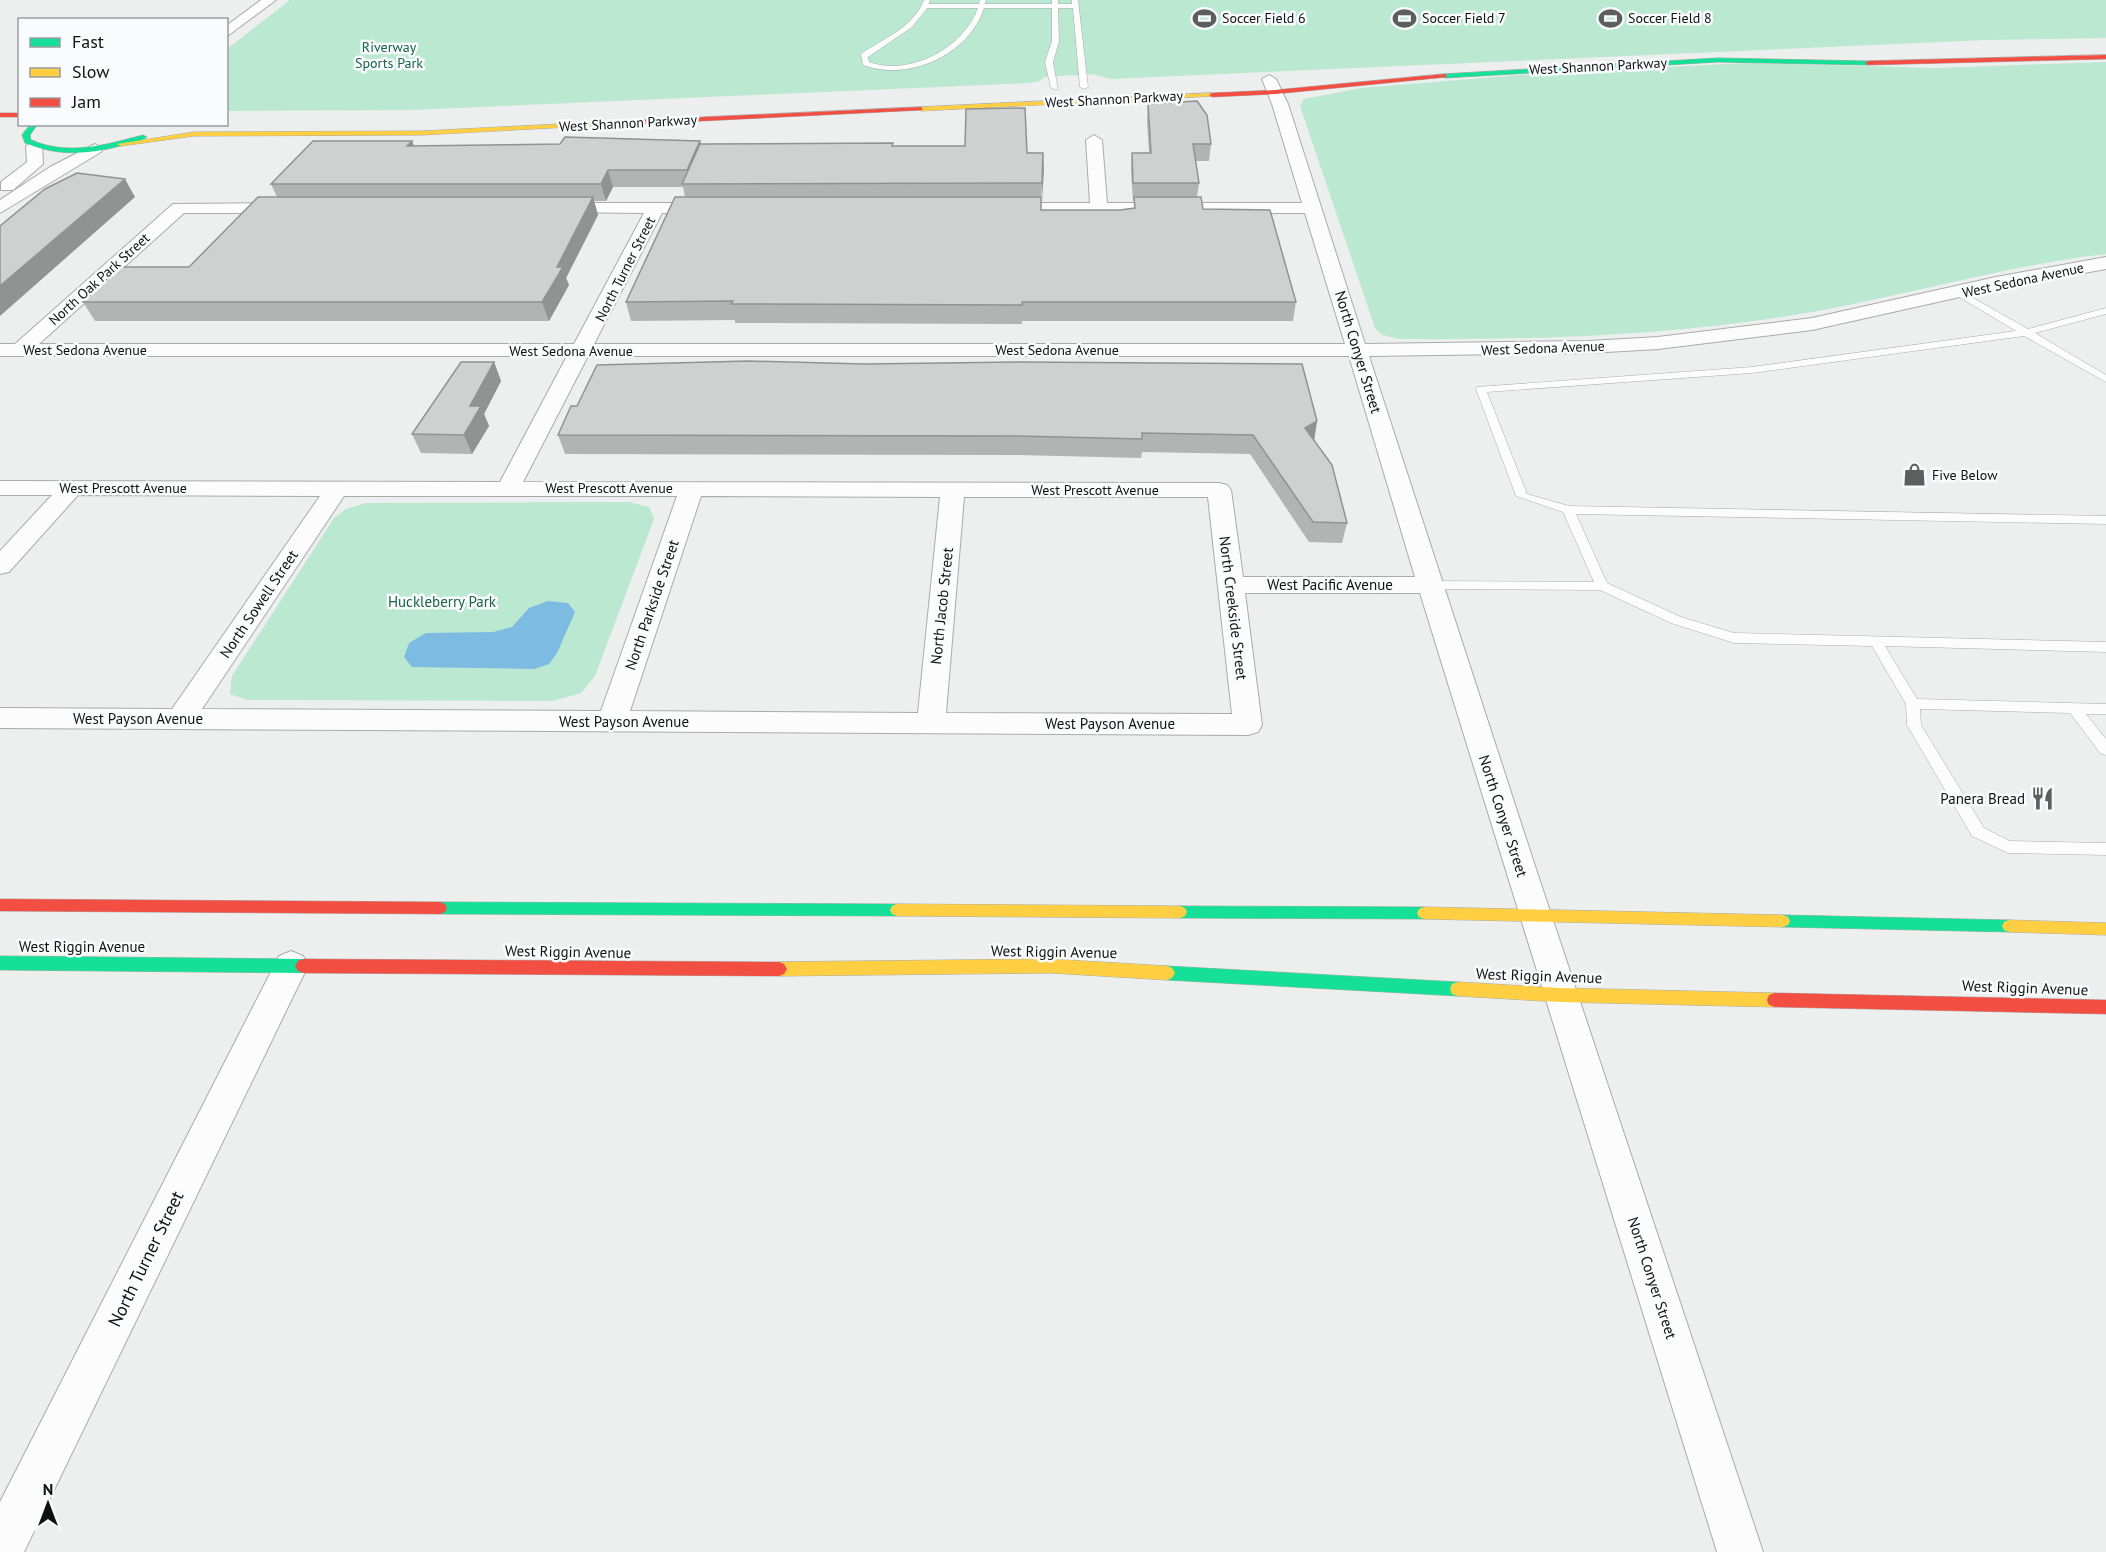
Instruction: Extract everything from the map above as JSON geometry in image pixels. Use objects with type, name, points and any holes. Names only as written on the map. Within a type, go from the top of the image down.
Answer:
[{"type":"street","points":[[228,32],[270,0]]},
{"type":"street","name":"West Shannon Parkway","points":[[121,144],[194,134],[422,133],[874,111],[1762,54],[2106,44]]},
{"type":"street","name":"West Shannon Parkway","points":[[588,110],[1084,87],[1272,85],[1718,60],[1888,63],[2106,57]]},
{"type":"street","name":"North Conyer Street","points":[[1272,85],[1313,208],[1534,914],[1740,1552]]},
{"type":"street","points":[[874,111],[902,103],[1045,97],[1069,93],[1084,87]]},
{"type":"street","points":[[0,115],[18,115]]},
{"type":"street","points":[[289,119],[393,119]]},
{"type":"street","points":[[0,128],[15,129],[32,135],[49,150],[95,149],[121,144],[145,136],[163,126]]},
{"type":"street","points":[[0,191],[35,164],[32,135]]},
{"type":"street","points":[[1094,140],[1099,208]]},
{"type":"street","points":[[0,208],[95,149]]},
{"type":"street","name":"North Oak Park Street","points":[[10,350],[179,208],[310,208]]},
{"type":"street","points":[[537,208],[728,208]]},
{"type":"street","name":"North Turner Street","points":[[508,488],[656,208]]},
{"type":"street","points":[[979,208],[1313,208]]},
{"type":"street","name":"West Sedona Avenue","points":[[10,350],[1523,350],[1658,342],[1812,324],[1996,283],[2106,263]]},
{"type":"street","name":"West Prescott Avenue","points":[[0,488],[1219,490]]},
{"type":"street","points":[[0,566],[72,488]]},
{"type":"street","name":"North Sowell Street","points":[[180,719],[337,488]]},
{"type":"street","name":"North Parkside Street","points":[[612,722],[692,489]]},
{"type":"street","name":"North Jacob Street","points":[[931,723],[953,489]]},
{"type":"street","name":"North Creekside Street","points":[[1219,490],[1248,725]]},
{"type":"street","name":"West Pacific Avenue","points":[[1230,585],[1430,585]]},
{"type":"street","name":"West Payson Avenue","points":[[0,718],[1248,725]]},
{"type":"street","points":[[0,905],[1534,914],[2106,929]]},
{"type":"street","name":"West Riggin Avenue","points":[[0,963],[676,970],[1051,966],[1560,994],[2106,1007]]},
{"type":"street","name":"North Turner Street","points":[[0,1551],[291,966]]},
{"type":"lane","points":[[982,3],[973,24],[960,37],[922,63],[894,69],[866,63],[864,56],[904,28],[926,3],[982,3],[1076,3],[1084,87]]},
{"type":"lane","points":[[1044,89],[1050,62],[1054,56],[1055,3]]},
{"type":"lane","points":[[1959,293],[2106,379]]},
{"type":"lane","points":[[2106,311],[2028,332],[1752,370],[1481,389],[1522,496],[1568,510],[2106,520]]},
{"type":"lane","points":[[1568,510],[1602,586]]},
{"type":"lane","points":[[1430,585],[1602,586],[1676,620],[1734,638],[2106,647]]},
{"type":"lane","points":[[1876,642],[1913,704],[1914,725],[1978,832],[2008,847],[2106,849]]},
{"type":"lane","points":[[1913,704],[2106,709]]},
{"type":"lane","points":[[2074,708],[2106,750]]},
{"type":"green space","name":"Riverway Sports Park","points":[[290,0],[2106,0],[2106,38],[1985,40],[1110,79],[1092,74],[1044,77],[1040,81],[1028,83],[413,110],[228,111],[228,48]]},
{"type":"green space","points":[[2106,62],[2106,254],[2028,266],[1794,315],[1696,328],[1597,335],[1399,339],[1382,335],[1375,328],[1300,106],[1304,99],[1361,88],[1532,74],[1747,63],[1936,68]]},
{"type":"green space","name":"Huckleberry Park","points":[[628,502],[649,507],[654,519],[595,676],[581,693],[553,701],[247,700],[230,694],[232,676],[334,518],[346,509],[366,503]]},
{"type":"water","points":[[548,601],[568,603],[575,612],[557,653],[549,664],[534,669],[412,667],[404,657],[409,643],[426,633],[493,632],[512,627],[529,608]]},
{"type":"building","points":[[1197,101],[1207,115],[1211,144],[1193,144],[1199,183],[1133,183],[1132,153],[1151,153],[1148,104]]},
{"type":"building","points":[[1025,108],[1027,153],[1043,153],[1042,183],[682,184],[700,144],[893,143],[892,146],[965,146],[966,109]]},
{"type":"building","points":[[565,137],[700,141],[687,170],[608,170],[601,184],[271,184],[313,141],[412,141],[407,146],[560,144]]},
{"type":"building","points":[[77,173],[125,179],[0,286],[0,226],[45,189]]},
{"type":"building","points":[[258,197],[593,197],[557,267],[563,267],[542,302],[83,302],[119,267],[189,267]]},
{"type":"building","points":[[675,197],[1041,197],[1041,210],[1120,210],[1135,208],[1134,197],[1201,197],[1203,209],[1270,210],[1296,302],[1022,302],[1022,305],[731,304],[733,301],[626,302]]},
{"type":"building","points":[[748,361],[864,364],[1020,362],[1302,364],[1317,421],[1305,428],[1332,465],[1347,523],[1313,522],[1253,435],[1142,433],[1142,439],[1017,436],[558,435],[571,406],[577,406],[597,365]]},
{"type":"building","points":[[461,362],[494,362],[470,406],[481,406],[464,435],[412,434]]},
{"type":"traffic: fast","points":[[1445,76],[1718,60],[1868,63]]},
{"type":"traffic: fast","points":[[33,126],[26,135],[28,141],[42,147],[71,152],[100,149],[143,137]]},
{"type":"traffic: fast","points":[[440,908],[897,910]]},
{"type":"traffic: fast","points":[[1180,912],[1424,913]]},
{"type":"traffic: fast","points":[[1783,921],[2009,926]]},
{"type":"traffic: fast","points":[[0,963],[303,966]]},
{"type":"traffic: fast","points":[[1167,973],[1458,989]]},
{"type":"traffic: slow","points":[[921,109],[1212,95]]},
{"type":"traffic: slow","points":[[121,144],[194,134],[422,133],[641,122]]},
{"type":"traffic: slow","points":[[897,910],[1180,912]]},
{"type":"traffic: slow","points":[[1424,913],[1783,921]]},
{"type":"traffic: slow","points":[[2009,926],[2106,929]]},
{"type":"traffic: slow","points":[[779,969],[1051,966],[1167,973]]},
{"type":"traffic: slow","points":[[1458,989],[1560,995],[1775,1000]]},
{"type":"traffic: jam","points":[[1868,63],[2106,57]]},
{"type":"traffic: jam","points":[[1212,95],[1275,92],[1445,76]]},
{"type":"traffic: jam","points":[[641,122],[921,109]]},
{"type":"traffic: jam","points":[[0,115],[18,115]]},
{"type":"traffic: jam","points":[[0,905],[440,908]]},
{"type":"traffic: jam","points":[[303,966],[779,969]]},
{"type":"traffic: jam","points":[[1775,1000],[2106,1007]]},
{"type":"place","name":"Soccer Field 6","points":[[1204,18]]},
{"type":"place","name":"Soccer Field 7","points":[[1404,18]]},
{"type":"place","name":"Soccer Field 8","points":[[1610,18]]},
{"type":"place","name":"Five Below","points":[[1914,475]]},
{"type":"place","name":"Panera Bread","points":[[2043,799]]}]
